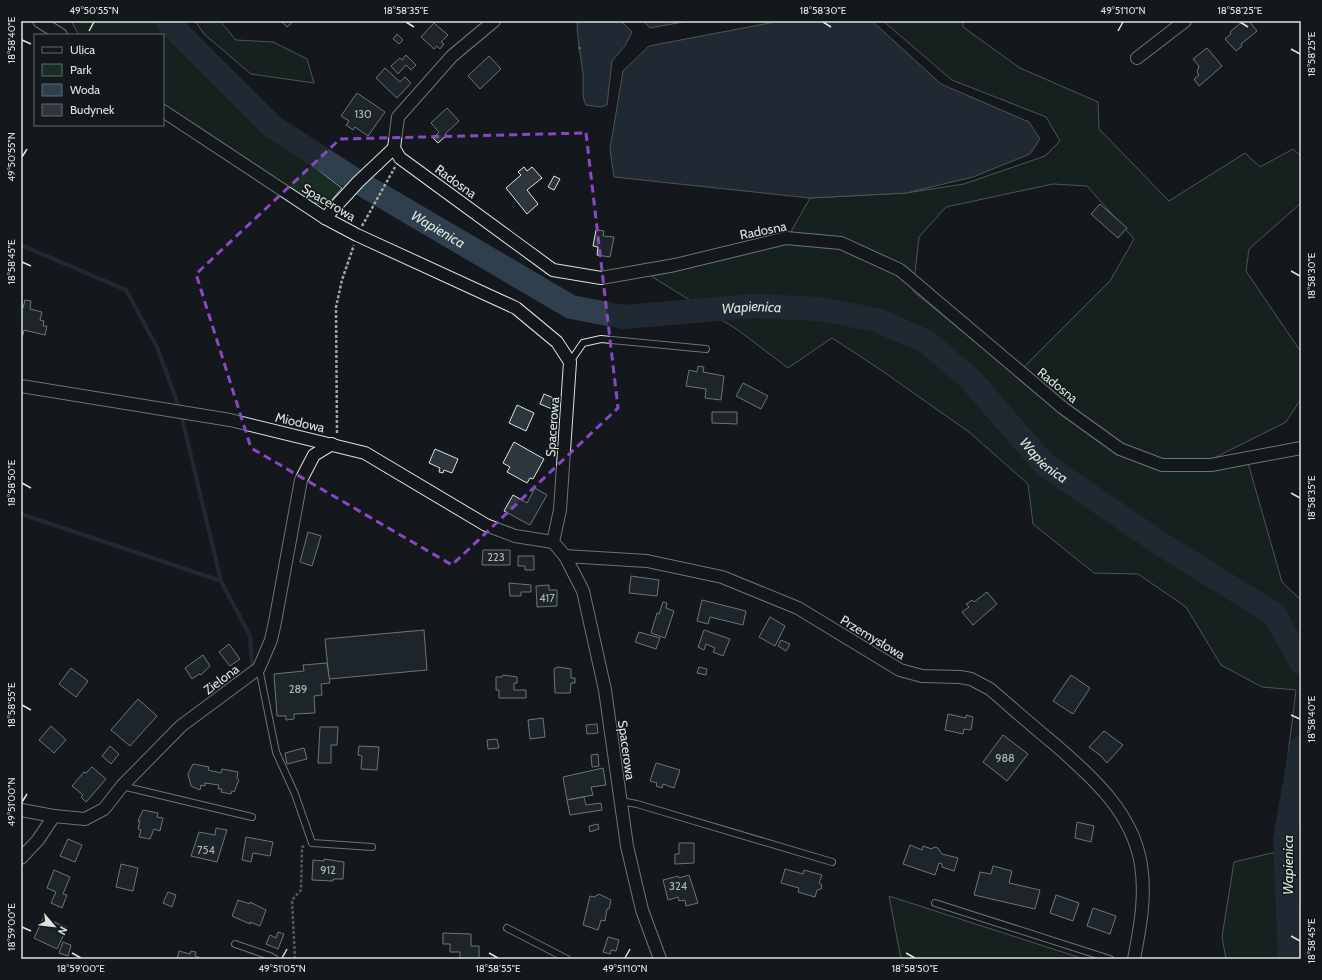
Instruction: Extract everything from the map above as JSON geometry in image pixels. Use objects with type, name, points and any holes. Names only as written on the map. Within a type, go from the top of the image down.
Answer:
[{"type":"street","points":[[39,21],[59,34]]},
{"type":"street","points":[[325,218],[358,182],[394,148],[398,117],[452,56],[494,21]]},
{"type":"street","points":[[1137,58],[1186,21]]},
{"type":"street","name":"Spacerowa","points":[[164,112],[325,218],[357,235],[516,308],[557,342],[570,362],[560,510],[553,542],[565,556],[583,591],[605,690],[627,846],[642,910],[660,959]]},
{"type":"street","name":"Radosna","points":[[394,148],[400,158],[553,270],[601,278],[675,265],[786,238],[841,243],[900,270],[1063,408],[1120,450],[1162,465],[1211,465],[1301,448]]},
{"type":"street","name":"Miodowa","points":[[21,386],[230,420],[365,453],[486,525],[515,536],[553,542]]},
{"type":"street","name":"Zielona","points":[[21,810],[54,816],[85,819],[104,810],[122,786],[181,726],[259,668],[271,640],[301,480],[314,454],[332,445]]},
{"type":"street","name":"Przemysłowa","points":[[565,556],[648,561],[722,577],[798,608],[900,670],[922,676],[960,677],[971,679],[990,689],[1090,774],[1115,804],[1125,819],[1132,835],[1141,864],[1143,885],[1141,922],[1134,959]]},
{"type":"street","points":[[21,858],[38,840],[54,816]]},
{"type":"lane","points":[[570,362],[583,343],[601,339],[706,349]]},
{"type":"lane","points":[[259,668],[276,752],[295,794],[312,843],[372,847]]},
{"type":"lane","points":[[122,786],[252,817]]},
{"type":"lane","points":[[620,801],[637,804],[832,862]]},
{"type":"lane","points":[[935,903],[1110,959]]},
{"type":"lane","points":[[507,928],[567,959]]},
{"type":"lane","points":[[235,944],[270,956],[274,959]]},
{"type":"path","points":[[578,48],[583,48]]},
{"type":"path","points":[[332,445],[337,436],[338,402],[335,364],[336,307],[342,280],[357,235],[389,177]]},
{"type":"path","points":[[295,959],[292,900],[300,890],[302,847],[312,843]]},
{"type":"highlighted area","points":[[586,133],[618,408],[452,565],[251,448],[196,274],[340,139]]},
{"type":"green space","points":[[71,21],[153,21],[256,123],[342,188],[329,203],[308,203],[164,107],[164,34],[78,34]]},
{"type":"green space","points":[[195,21],[220,21],[236,40],[273,42],[307,59],[314,83],[251,74],[204,34]]},
{"type":"green space","points":[[883,21],[963,21],[963,27],[1020,68],[1098,102],[1099,129],[1169,201],[1245,153],[1260,167],[1293,149],[1301,156],[1301,203],[1249,249],[1246,271],[1301,352],[1301,399],[1286,422],[1210,460],[1162,460],[1120,445],[1022,369],[1110,281],[1134,239],[1087,186],[1053,184],[946,207],[919,237],[913,291],[1059,411],[1161,468],[1248,463],[1282,582],[1301,600],[1301,959],[1226,959],[1222,937],[1234,862],[1276,852],[1296,690],[1262,687],[1221,665],[1186,607],[1138,574],[1094,573],[1033,524],[1028,484],[969,432],[878,368],[832,338],[788,368],[738,330],[651,276],[784,244],[810,198],[906,193],[964,184],[1045,156],[1060,141],[1046,117],[952,80]]},
{"type":"green space","points":[[889,896],[1084,959],[901,959]]},
{"type":"water","points":[[577,21],[621,21],[632,32],[625,46],[612,61],[607,105],[601,107],[586,105],[584,101],[583,74],[578,41]]},
{"type":"water","points":[[643,21],[689,21],[650,28]]},
{"type":"water","points":[[780,21],[872,21],[941,84],[1029,122],[1040,139],[1030,154],[973,177],[906,193],[810,198],[614,177],[610,149],[623,71],[649,46]]},
{"type":"building","points":[[281,21],[294,21],[287,27]]},
{"type":"building","points":[[1243,21],[1249,21],[1257,31],[1241,44],[1242,46],[1236,51],[1225,39],[1231,34],[1230,32]]},
{"type":"building","points":[[434,23],[448,35],[441,42],[444,44],[440,49],[437,46],[434,49],[421,37]]},
{"type":"building","points":[[397,34],[403,40],[399,44],[393,39]]},
{"type":"building","points":[[1207,48],[1222,66],[1199,86],[1194,79],[1199,75],[1197,72],[1199,66],[1193,59]]},
{"type":"building","points":[[406,55],[416,65],[411,70],[406,65],[398,74],[391,66],[400,58],[402,60]]},
{"type":"building","points":[[489,56],[501,69],[480,89],[468,76]]},
{"type":"building","points":[[385,68],[400,82],[405,77],[411,83],[397,98],[376,78]]},
{"type":"building","points":[[357,93],[385,112],[368,136],[355,127],[353,130],[346,125],[349,121],[341,116]]},
{"type":"building","points":[[447,108],[459,121],[438,143],[433,138],[439,132],[431,123]]},
{"type":"building","points":[[524,167],[527,171],[532,167],[542,178],[527,190],[538,204],[527,214],[506,188],[521,175],[518,172]]},
{"type":"building","points":[[554,176],[560,179],[554,190],[548,187]]},
{"type":"building","points":[[1100,204],[1127,228],[1118,238],[1091,214]]},
{"type":"building","points":[[596,230],[604,231],[603,236],[614,237],[610,257],[597,255],[598,247],[593,246]]},
{"type":"building","points":[[25,300],[31,301],[30,309],[42,312],[40,320],[44,321],[43,326],[47,326],[45,335],[24,330],[23,335],[21,335],[21,307],[23,308]]},
{"type":"building","points":[[698,366],[704,367],[703,372],[724,376],[721,400],[705,398],[706,389],[686,386],[689,370],[697,372]]},
{"type":"building","points":[[743,383],[768,396],[761,409],[736,396]]},
{"type":"building","points":[[544,394],[556,399],[552,409],[540,404]]},
{"type":"building","points":[[517,405],[534,413],[526,431],[509,423]]},
{"type":"building","points":[[712,412],[737,412],[737,424],[712,423]]},
{"type":"building","points":[[514,442],[544,459],[533,479],[530,478],[527,483],[507,472],[510,467],[503,463]]},
{"type":"building","points":[[435,449],[458,459],[452,473],[444,470],[443,473],[439,472],[440,468],[429,463]]},
{"type":"building","points":[[535,488],[547,495],[530,525],[504,511],[513,495],[527,503]]},
{"type":"building","points":[[308,532],[321,536],[312,566],[300,562]]},
{"type":"building","points":[[483,550],[510,550],[510,565],[482,565]]},
{"type":"building","points":[[518,556],[534,556],[534,570],[525,570],[525,566],[518,566]]},
{"type":"building","points":[[631,576],[659,580],[657,596],[629,593]]},
{"type":"building","points":[[509,583],[531,585],[531,592],[521,592],[521,596],[510,596]]},
{"type":"building","points":[[549,585],[549,590],[557,590],[557,606],[537,607],[536,586]]},
{"type":"building","points":[[987,592],[997,604],[973,625],[962,612],[969,607],[966,604],[972,600],[974,602]]},
{"type":"building","points":[[702,600],[746,611],[743,625],[710,617],[708,624],[697,621]]},
{"type":"building","points":[[663,602],[667,603],[666,608],[674,611],[665,638],[651,633],[657,613],[659,614]]},
{"type":"building","points":[[770,617],[785,626],[775,646],[759,637]]},
{"type":"building","points":[[424,630],[427,670],[329,679],[325,639]]},
{"type":"building","points":[[704,630],[730,639],[723,656],[713,652],[715,648],[706,644],[704,650],[698,647]]},
{"type":"building","points":[[639,632],[660,638],[656,649],[635,642]]},
{"type":"building","points":[[781,640],[790,644],[786,651],[778,646]]},
{"type":"building","points":[[229,644],[240,659],[230,666],[219,652]]},
{"type":"building","points":[[203,655],[210,666],[201,675],[199,674],[192,679],[185,668]]},
{"type":"building","points":[[327,663],[330,683],[321,684],[322,695],[314,696],[315,713],[294,714],[294,719],[286,720],[286,716],[277,716],[274,674],[304,671],[303,665]]},
{"type":"building","points":[[558,667],[571,669],[571,678],[575,678],[575,683],[571,683],[570,693],[555,693],[554,669]]},
{"type":"building","points":[[699,667],[707,669],[706,675],[697,673]]},
{"type":"building","points":[[71,668],[88,681],[76,697],[59,684]]},
{"type":"building","points":[[503,675],[517,677],[517,683],[514,683],[514,690],[526,690],[526,698],[499,698],[499,690],[496,690],[496,677],[502,677]]},
{"type":"building","points":[[1071,675],[1090,688],[1073,714],[1053,701]]},
{"type":"building","points":[[138,699],[157,716],[130,746],[111,730]]},
{"type":"building","points":[[948,714],[966,718],[966,715],[973,717],[971,730],[964,729],[963,734],[945,730]]},
{"type":"building","points":[[543,718],[545,737],[530,739],[528,720]]},
{"type":"building","points":[[597,724],[598,733],[587,734],[586,725]]},
{"type":"building","points":[[51,726],[66,740],[54,753],[39,740]]},
{"type":"building","points":[[320,727],[338,727],[337,745],[331,745],[331,763],[318,763]]},
{"type":"building","points":[[1104,731],[1123,745],[1107,763],[1101,756],[1089,747]]},
{"type":"building","points":[[1003,735],[1028,754],[1007,781],[983,762]]},
{"type":"building","points":[[497,739],[499,748],[488,749],[487,740]]},
{"type":"building","points":[[110,746],[119,754],[111,764],[102,756]]},
{"type":"building","points":[[359,746],[379,747],[377,770],[361,769],[362,756],[358,755]]},
{"type":"building","points":[[304,748],[307,759],[287,764],[285,753]]},
{"type":"building","points":[[598,754],[599,766],[592,767],[591,755]]},
{"type":"building","points":[[656,763],[680,770],[674,788],[663,784],[662,788],[656,786],[657,783],[650,781]]},
{"type":"building","points":[[193,764],[209,767],[208,770],[221,773],[222,769],[238,772],[237,778],[239,780],[234,792],[232,791],[231,794],[221,792],[222,789],[218,789],[219,785],[205,783],[205,786],[201,785],[200,790],[191,786],[188,774]]},
{"type":"building","points":[[92,767],[106,779],[86,802],[81,797],[83,795],[72,786],[84,772],[86,773]]},
{"type":"building","points":[[603,768],[606,785],[591,787],[593,795],[567,800],[563,777]]},
{"type":"building","points":[[584,797],[586,805],[601,803],[602,810],[570,815],[567,800]]},
{"type":"building","points":[[143,810],[158,813],[157,817],[163,818],[160,831],[154,829],[150,839],[139,837],[141,830],[138,829],[140,821],[138,821]]},
{"type":"building","points":[[1077,822],[1094,826],[1091,842],[1075,838]]},
{"type":"building","points":[[598,824],[599,829],[590,832],[589,826]]},
{"type":"building","points":[[216,828],[227,830],[217,862],[191,856],[199,832],[215,835]]},
{"type":"building","points":[[246,837],[273,842],[270,856],[253,853],[251,862],[242,860]]},
{"type":"building","points":[[68,839],[82,845],[75,862],[60,856]]},
{"type":"building","points":[[679,843],[694,843],[694,863],[675,864],[675,854],[679,854]]},
{"type":"building","points":[[910,845],[922,850],[923,846],[932,849],[934,847],[938,848],[942,854],[958,858],[954,871],[942,867],[942,864],[939,863],[935,875],[903,864]]},
{"type":"building","points":[[324,859],[344,862],[343,879],[333,879],[333,881],[312,880],[313,860],[324,861]]},
{"type":"building","points":[[121,864],[138,868],[133,891],[116,887]]},
{"type":"building","points":[[993,866],[1012,871],[1009,883],[1040,890],[1035,909],[974,895],[980,872],[991,874]]},
{"type":"building","points":[[785,869],[803,874],[804,870],[822,875],[819,883],[822,885],[821,889],[817,890],[815,897],[798,892],[799,888],[781,883]]},
{"type":"building","points":[[54,870],[70,877],[63,894],[67,895],[62,908],[51,903],[56,892],[47,888]]},
{"type":"building","points":[[689,875],[698,903],[686,906],[685,900],[679,901],[678,897],[668,900],[663,880]]},
{"type":"building","points":[[168,892],[176,895],[172,907],[163,903]]},
{"type":"building","points":[[599,894],[611,900],[609,909],[607,909],[605,921],[601,920],[598,930],[583,925],[590,896],[594,897]]},
{"type":"building","points":[[1056,895],[1079,903],[1073,921],[1050,913]]},
{"type":"building","points":[[238,900],[250,904],[250,902],[266,910],[260,926],[250,922],[250,924],[232,916]]},
{"type":"building","points":[[1093,908],[1116,916],[1110,934],[1087,926]]},
{"type":"building","points":[[44,917],[67,928],[57,949],[34,938]]},
{"type":"building","points":[[278,932],[284,934],[278,949],[266,944],[270,935],[276,938]]},
{"type":"building","points":[[443,933],[471,934],[471,946],[479,946],[479,959],[460,959],[460,952],[450,952],[450,944],[443,944]]},
{"type":"building","points":[[608,937],[619,940],[616,951],[611,950],[610,954],[603,952]]},
{"type":"building","points":[[63,942],[71,945],[68,956],[59,953]]},
{"type":"building","points":[[179,951],[190,954],[191,951],[196,952],[195,956],[204,959],[177,959]]},
{"type":"waterway","name":"Wapienica","points":[[167,21],[272,126],[358,182],[571,307],[624,317],[754,306],[819,309],[877,320],[927,342],[970,379],[1045,465],[1158,542],[1274,614],[1301,662]]},
{"type":"waterway","points":[[21,245],[126,290],[157,347],[179,407]]},
{"type":"waterway","points":[[182,418],[221,581],[250,636],[252,665]]},
{"type":"waterway","points":[[21,514],[221,581]]},
{"type":"waterway","name":"Wapienica","points":[[1290,959],[1285,840],[1301,748]]}]
